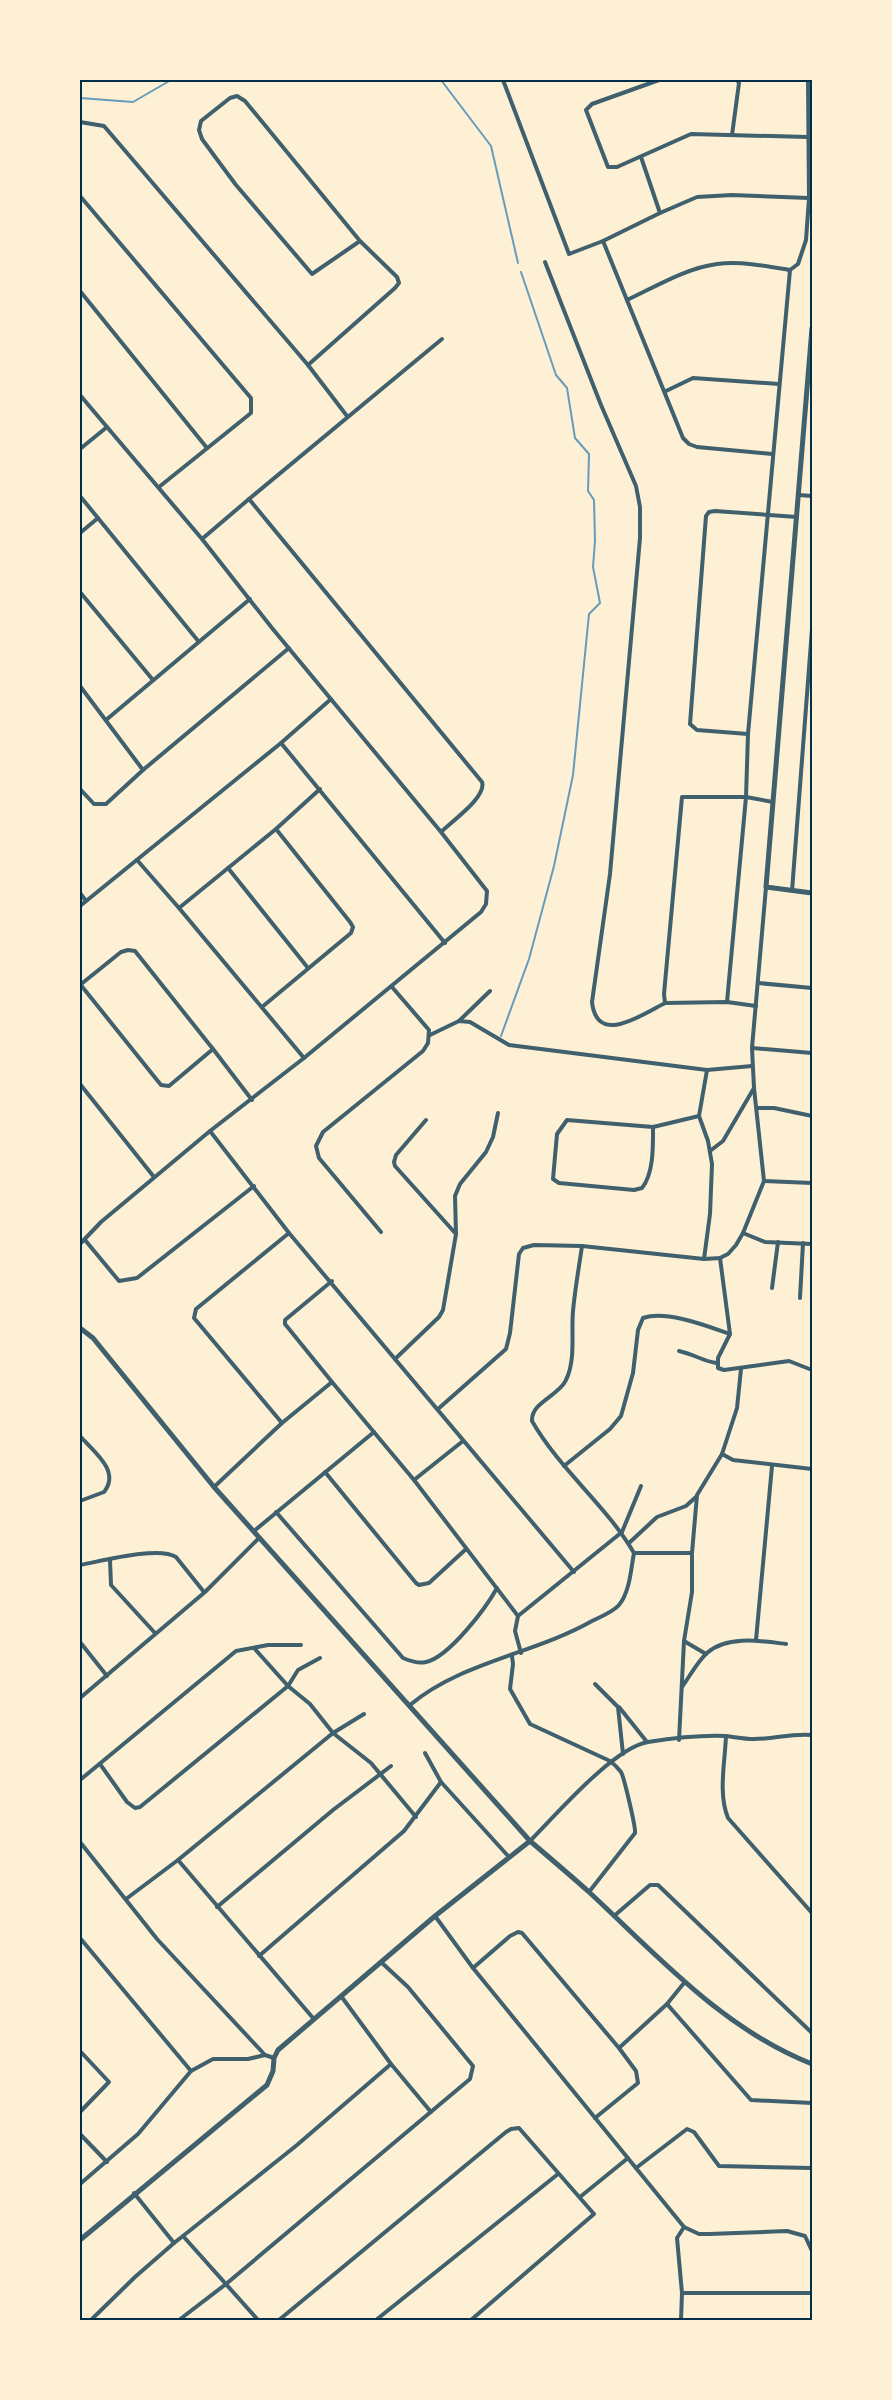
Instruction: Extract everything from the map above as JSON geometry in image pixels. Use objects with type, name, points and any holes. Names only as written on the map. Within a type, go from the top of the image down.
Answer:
[{"type":"street","points":[[503,80],[569,254],[603,241],[697,197],[732,195],[809,198]]},
{"type":"street","points":[[659,80],[592,104],[586,110],[608,167],[617,167],[691,134],[807,137]]},
{"type":"street","points":[[732,135],[739,83],[737,80]]},
{"type":"street","points":[[627,300],[699,268],[718,264],[742,264],[790,270],[798,264],[804,253],[809,198],[808,80]]},
{"type":"street","points":[[308,365],[399,283],[392,272],[360,241],[245,101],[237,96],[230,98],[201,122],[199,130],[202,140],[242,193],[312,274],[360,241]]},
{"type":"street","points":[[80,122],[104,126],[308,365],[347,416]]},
{"type":"street","points":[[641,156],[660,213]]},
{"type":"street","points":[[80,196],[252,398],[251,413],[159,487]]},
{"type":"street","points":[[603,241],[683,438],[689,444],[697,447],[772,454]]},
{"type":"street","points":[[546,262],[601,405],[636,486],[640,507],[640,538],[611,863],[592,1002],[593,1011],[597,1019],[613,1026],[623,1024],[664,1003],[727,1002],[756,1006]]},
{"type":"street","points":[[727,1002],[746,797],[748,734],[772,454],[790,270]]},
{"type":"street","points":[[80,291],[207,448]]},
{"type":"street","points":[[438,1409],[506,1349],[521,1251],[534,1245],[582,1246],[704,1259],[720,1258],[728,1254],[743,1233],[764,1181],[753,1088],[752,1048],[813,328]]},
{"type":"street","points":[[202,539],[442,339]]},
{"type":"street","points":[[666,392],[693,378],[779,384]]},
{"type":"street","points":[[80,395],[202,539],[487,891],[486,904],[482,912],[154,1177],[101,1222],[80,1244]]},
{"type":"street","points":[[80,449],[107,427]]},
{"type":"street","points":[[799,495],[813,496]]},
{"type":"street","points":[[80,496],[199,642]]},
{"type":"street","points":[[249,499],[483,782],[482,793],[477,800],[441,832]]},
{"type":"street","points":[[748,734],[697,730],[690,724],[706,516],[709,512],[715,511],[797,517]]},
{"type":"street","points":[[80,533],[98,518]]},
{"type":"street","points":[[80,592],[153,680]]},
{"type":"street","points":[[106,720],[250,600]]},
{"type":"street","points":[[792,891],[813,629]]},
{"type":"street","points":[[80,789],[94,804],[106,804],[143,770],[289,648]]},
{"type":"street","points":[[80,686],[143,770]]},
{"type":"street","points":[[80,906],[281,743],[331,699]]},
{"type":"street","points":[[281,743],[445,942]]},
{"type":"street","points":[[179,908],[276,829],[320,789]]},
{"type":"street","points":[[664,1003],[682,797],[746,797],[773,802]]},
{"type":"street","points":[[261,1007],[351,933],[353,927],[276,829]]},
{"type":"street","points":[[137,860],[304,1058]]},
{"type":"street","points":[[228,868],[308,968]]},
{"type":"street","points":[[766,887],[813,892]]},
{"type":"street","points":[[80,893],[86,901]]},
{"type":"street","points":[[213,1049],[169,1086],[161,1085],[80,985],[121,952],[135,951],[213,1049],[252,1100]]},
{"type":"street","points":[[758,982],[813,988]]},
{"type":"street","points":[[381,1232],[320,1158],[316,1146],[323,1132],[423,1051],[430,1035],[429,1030],[392,987]]},
{"type":"street","points":[[430,1035],[459,1022],[490,991]]},
{"type":"street","points":[[459,1022],[470,1022],[509,1045],[707,1070],[752,1066]]},
{"type":"street","points":[[752,1048],[813,1053]]},
{"type":"street","points":[[704,1259],[713,1177],[711,1151],[699,1116],[707,1070]]},
{"type":"street","points":[[80,1084],[154,1177]]},
{"type":"street","points":[[711,1151],[723,1142],[753,1088]]},
{"type":"street","points":[[757,1108],[774,1108],[813,1116]]},
{"type":"street","points":[[395,1359],[439,1317],[443,1310],[456,1234],[455,1196],[460,1184],[486,1152],[493,1137],[498,1113]]},
{"type":"street","points":[[653,1127],[652,1150],[646,1182],[642,1188],[634,1190],[559,1183],[553,1179],[557,1134],[567,1120],[653,1127],[699,1116]]},
{"type":"street","points":[[426,1120],[396,1155],[395,1166],[456,1234]]},
{"type":"street","points":[[210,1131],[290,1233],[574,1572]]},
{"type":"street","points":[[764,1181],[813,1183]]},
{"type":"street","points":[[84,1240],[118,1281],[137,1278],[254,1186]]},
{"type":"street","points":[[282,1423],[194,1318],[196,1309],[290,1233]]},
{"type":"street","points":[[743,1233],[760,1241],[813,1244]]},
{"type":"street","points":[[772,1288],[778,1242]]},
{"type":"street","points":[[800,1298],[803,1243]]},
{"type":"street","points":[[410,1705],[422,1695],[464,1672],[520,1653],[579,1628],[619,1606],[627,1587],[634,1553],[629,1543],[544,1441],[532,1421],[536,1408],[560,1389],[569,1372],[573,1310],[582,1246]]},
{"type":"street","points":[[716,1363],[730,1334],[720,1258]]},
{"type":"street","points":[[332,1281],[285,1320],[285,1324],[414,1480],[465,1550],[518,1616]]},
{"type":"street","points":[[564,1466],[610,1429],[621,1416],[633,1373],[638,1330],[643,1318],[650,1316],[689,1320],[730,1334]]},
{"type":"street","points":[[80,1328],[93,1338],[253,1532],[530,1841],[589,1892],[684,1983],[742,2026],[794,2057],[813,2064]]},
{"type":"street","points":[[679,1351],[695,1354],[705,1361],[716,1363]]},
{"type":"street","points":[[716,1363],[718,1368],[724,1370],[789,1361],[813,1370]]},
{"type":"street","points":[[629,1543],[657,1517],[686,1506],[698,1496],[722,1454],[737,1408],[741,1369]]},
{"type":"street","points":[[214,1487],[282,1423],[332,1382]]},
{"type":"street","points":[[253,1532],[374,1432]]},
{"type":"street","points":[[80,1436],[106,1465],[110,1479],[104,1492],[80,1501]]},
{"type":"street","points":[[414,1480],[463,1441]]},
{"type":"street","points":[[722,1454],[733,1460],[813,1469]]},
{"type":"street","points":[[756,1640],[772,1466]]},
{"type":"street","points":[[325,1472],[419,1585],[429,1583],[465,1550]]},
{"type":"street","points":[[520,1653],[515,1630],[518,1616],[622,1532],[641,1486]]},
{"type":"street","points":[[679,1740],[684,1641],[692,1592],[692,1553],[698,1496]]},
{"type":"street","points":[[276,1512],[403,1658],[412,1662],[424,1662],[442,1652],[481,1613],[497,1587]]},
{"type":"street","points":[[80,1698],[205,1592],[259,1538]]},
{"type":"street","points":[[80,1565],[155,1553],[170,1554],[176,1557],[205,1592]]},
{"type":"street","points":[[634,1553],[692,1553]]},
{"type":"street","points":[[110,1560],[111,1584],[155,1633]]},
{"type":"street","points":[[681,1688],[706,1654],[717,1646],[756,1640],[786,1644]]},
{"type":"street","points":[[80,1641],[107,1676]]},
{"type":"street","points":[[684,1641],[706,1654]]},
{"type":"street","points":[[80,1780],[221,1661],[236,1651],[253,1647],[301,1645]]},
{"type":"street","points":[[253,1647],[288,1686],[310,1704],[333,1733],[381,1774],[416,1818]]},
{"type":"street","points":[[512,1656],[510,1689],[530,1724],[610,1761],[620,1771],[636,1828],[635,1833],[589,1892]]},
{"type":"street","points":[[100,1764],[127,1802],[135,1808],[140,1807],[288,1686],[298,1670],[320,1658]]},
{"type":"street","points":[[595,1684],[618,1707],[646,1742]]},
{"type":"street","points":[[618,1707],[623,1755]]},
{"type":"street","points":[[126,1899],[178,1860],[333,1733],[364,1714]]},
{"type":"street","points":[[80,2240],[267,2085],[278,2050],[435,1916],[530,1841],[610,1761],[646,1742],[726,1736],[753,1739],[779,1738],[794,1733],[813,1735]]},
{"type":"street","points":[[726,1736],[723,1807],[728,1818],[813,1913]]},
{"type":"street","points":[[425,1753],[441,1782],[509,1858]]},
{"type":"street","points":[[217,1907],[391,1766]]},
{"type":"street","points":[[259,1956],[404,1831],[441,1782]]},
{"type":"street","points":[[80,1842],[157,1939],[265,2055],[274,2058]]},
{"type":"street","points":[[178,1860],[313,2018]]},
{"type":"street","points":[[613,1916],[650,1885],[658,1885],[813,2033]]},
{"type":"street","points":[[435,1916],[472,1968],[684,2227],[699,2234],[787,2231],[805,2236],[813,2251]]},
{"type":"street","points":[[472,1968],[510,1936],[518,1932],[522,1934],[619,2048],[636,2071],[638,2083],[596,2118]]},
{"type":"street","points":[[80,1938],[191,2071]]},
{"type":"street","points":[[179,2320],[226,2284],[470,2079],[473,2066],[408,1987],[381,1962]]},
{"type":"street","points":[[619,2048],[667,2004],[684,1983]]},
{"type":"street","points":[[341,1996],[391,2064],[431,2112]]},
{"type":"street","points":[[667,2004],[751,2100],[813,2103]]},
{"type":"street","points":[[80,2051],[109,2082],[80,2112]]},
{"type":"street","points":[[80,2184],[138,2134],[191,2071],[213,2059],[248,2059],[265,2055]]},
{"type":"street","points":[[91,2320],[174,2243],[297,2145],[391,2064]]},
{"type":"street","points":[[279,2320],[511,2129],[519,2128],[594,2214],[471,2320]]},
{"type":"street","points":[[636,2168],[687,2129],[694,2132],[719,2166],[813,2168]]},
{"type":"street","points":[[80,2134],[107,2162]]},
{"type":"street","points":[[580,2197],[628,2158]]},
{"type":"street","points":[[376,2320],[558,2174]]},
{"type":"street","points":[[134,2193],[174,2243]]},
{"type":"street","points":[[681,2320],[682,2293],[677,2238],[684,2227]]},
{"type":"street","points":[[183,2236],[258,2320]]},
{"type":"street","points":[[682,2293],[813,2293]]},
{"type":"waterway","points":[[80,98],[133,102],[171,80]]},
{"type":"waterway","points":[[441,80],[491,146],[518,263]]},
{"type":"waterway","points":[[501,1036],[529,959],[554,866],[573,775],[589,614],[600,603],[593,567],[594,500],[588,491],[589,454],[575,438],[567,388],[556,375],[521,272]]}]
